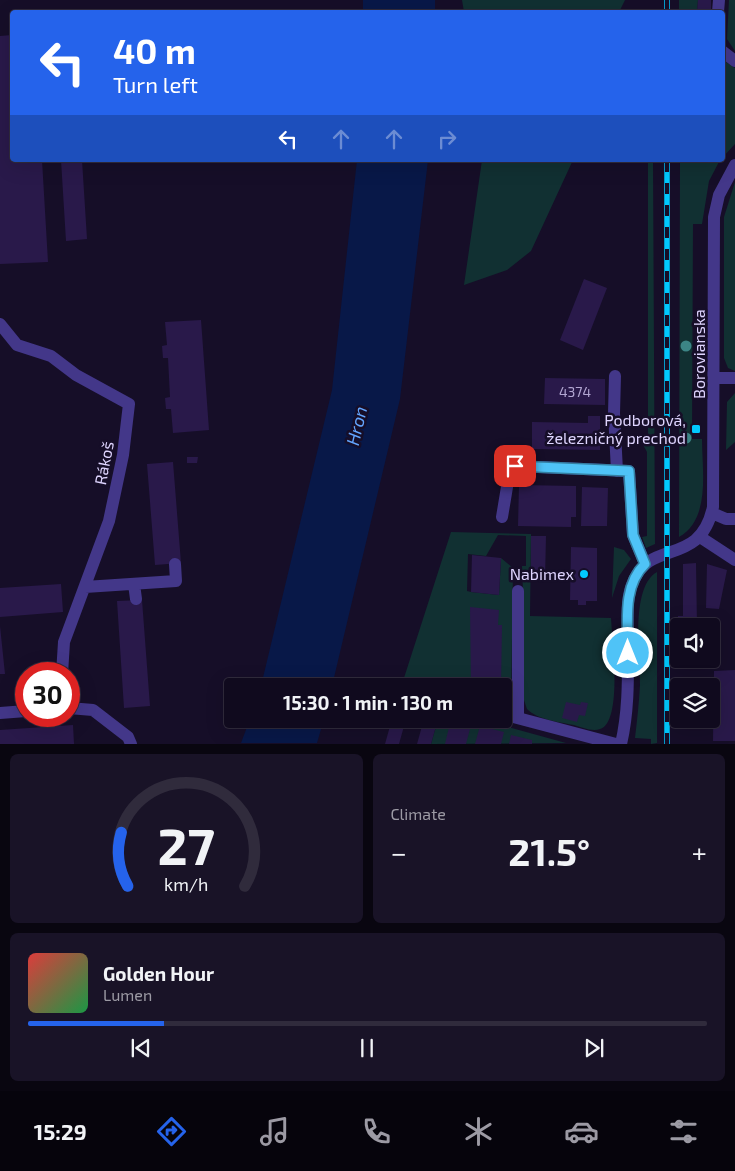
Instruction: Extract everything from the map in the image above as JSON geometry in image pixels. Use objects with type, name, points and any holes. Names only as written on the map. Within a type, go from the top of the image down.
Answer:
[{"type":"street","points":[[725,53],[735,61]]},
{"type":"street","name":"Borovianska","points":[[700,537],[712,513],[714,492],[714,217],[719,195],[735,165]]},
{"type":"street","name":"Rákoš","points":[[0,324],[17,345],[51,356],[76,375],[129,404],[123,455],[109,521],[64,642],[63,662]]},
{"type":"street","points":[[614,376],[617,471]]},
{"type":"street","points":[[715,378],[735,378]]},
{"type":"street","points":[[502,517],[508,481],[515,466],[629,471],[633,535],[645,564]]},
{"type":"street","points":[[712,513],[726,519],[735,519]]},
{"type":"street","points":[[621,744],[627,712],[628,600],[633,582],[645,564],[690,546],[700,537],[735,560]]},
{"type":"street","points":[[85,587],[176,581],[175,564]]},
{"type":"street","points":[[134,584],[136,599]]},
{"type":"street","points":[[518,591],[518,718]]},
{"type":"street","points":[[80,709],[93,710],[128,737],[130,744]]},
{"type":"street","points":[[0,712],[15,711]]},
{"type":"street","points":[[512,716],[616,744]]},
{"type":"green space","points":[[462,0],[625,0],[620,10],[464,10]]},
{"type":"green space","points":[[679,0],[698,0],[697,10],[679,10]]},
{"type":"green space","points":[[729,0],[735,0],[735,51],[727,39]]},
{"type":"green space","points":[[726,62],[735,68],[735,144],[725,155]]},
{"type":"green space","points":[[482,162],[572,162],[531,251],[507,270],[464,285]]},
{"type":"green space","points":[[648,162],[653,162],[655,544],[646,548],[642,537],[647,536],[647,452],[642,443],[648,436]]},
{"type":"green space","points":[[680,162],[719,162],[709,181],[702,224],[693,224],[692,439],[702,439],[703,479],[700,506],[696,518],[689,529],[679,537]]},
{"type":"green space","points":[[735,182],[735,371],[728,368],[724,358],[724,217]]},
{"type":"green space","points":[[735,393],[735,442],[726,450],[727,402]]},
{"type":"green space","points":[[451,532],[531,534],[530,616],[611,618],[614,696],[612,712],[607,723],[600,729],[590,730],[549,720],[532,713],[527,709],[523,697],[524,616],[522,566],[526,566],[526,536],[498,535],[486,556],[468,554],[467,591],[499,595],[501,558],[513,568],[511,678],[404,678]]},
{"type":"green space","points":[[614,547],[624,550],[631,559],[619,576],[612,598]]},
{"type":"green space","points":[[657,572],[657,743],[651,744],[651,739],[635,738],[640,685],[638,624],[643,592],[649,580]]},
{"type":"green space","points":[[435,728],[512,728],[566,743],[431,744]]},
{"type":"water","points":[[363,0],[435,0],[435,10],[363,10]]},
{"type":"water","name":"Hron","points":[[357,162],[428,162],[400,399],[334,678],[263,678],[332,390]]},
{"type":"water","points":[[247,728],[321,728],[317,743],[241,743]]},
{"type":"building","points":[[698,0],[711,0],[711,10],[697,10]]},
{"type":"building","points":[[10,35],[10,162],[42,162],[48,262],[0,264],[0,36]]},
{"type":"building","points":[[61,162],[82,162],[87,239],[66,241]]},
{"type":"building","points":[[584,279],[607,288],[583,350],[560,340]]},
{"type":"building","points":[[201,320],[209,430],[173,433],[171,409],[166,409],[165,398],[170,397],[168,358],[163,358],[162,346],[167,345],[165,322]]},
{"type":"building","points":[[545,378],[605,379],[605,405],[544,404]]},
{"type":"building","points":[[588,416],[600,416],[600,450],[532,449],[532,422],[588,423]]},
{"type":"building","points":[[187,457],[198,457],[197,463],[187,463]]},
{"type":"building","points":[[173,462],[181,563],[155,565],[147,464]]},
{"type":"building","points":[[519,485],[576,486],[576,517],[571,517],[571,527],[518,526]]},
{"type":"building","points":[[582,487],[608,488],[607,526],[581,526]]},
{"type":"building","points":[[531,536],[546,536],[545,579],[531,579]]},
{"type":"building","name":"Nabimex","points":[[571,547],[597,548],[597,601],[586,601],[586,605],[578,605],[578,600],[570,600]]},
{"type":"building","points":[[472,555],[501,558],[499,595],[471,592]]},
{"type":"building","points":[[696,563],[697,618],[678,618],[678,616],[683,616],[683,564]]},
{"type":"building","points":[[707,564],[727,570],[719,609],[706,608]]},
{"type":"building","points":[[61,584],[63,612],[0,617],[0,588]]},
{"type":"building","points":[[142,600],[150,706],[124,708],[117,601]]},
{"type":"building","points":[[470,607],[499,610],[498,625],[502,625],[501,678],[471,678]]},
{"type":"building","points":[[0,626],[5,674],[0,674]]},
{"type":"building","points":[[735,670],[735,741],[713,741],[713,728],[720,728],[720,678],[714,678],[714,671]]},
{"type":"building","points":[[566,702],[580,705],[581,702],[588,703],[585,716],[579,715],[577,722],[562,718]]},
{"type":"building","points":[[73,727],[74,744],[0,744],[0,730]]},
{"type":"building","points":[[389,728],[403,728],[399,744],[385,744]]},
{"type":"building","points":[[421,728],[435,728],[431,744],[417,744]]},
{"type":"building","points":[[449,728],[470,728],[466,744],[445,744]]},
{"type":"building","points":[[479,728],[504,732],[501,744],[475,744]]},
{"type":"building","points":[[511,735],[532,740],[532,744],[509,744]]},
{"type":"railway","points":[[667,0],[667,10]]},
{"type":"railway","points":[[667,162],[667,744]]},
{"type":"place","name":"Podborová, železničný prechod","points":[[696,429]]},
{"type":"place","name":"Nabimex","points":[[584,574]]},
{"type":"route","points":[[515,466],[629,471],[633,535],[645,564],[639,570],[633,582],[628,600],[628,653]]}]
